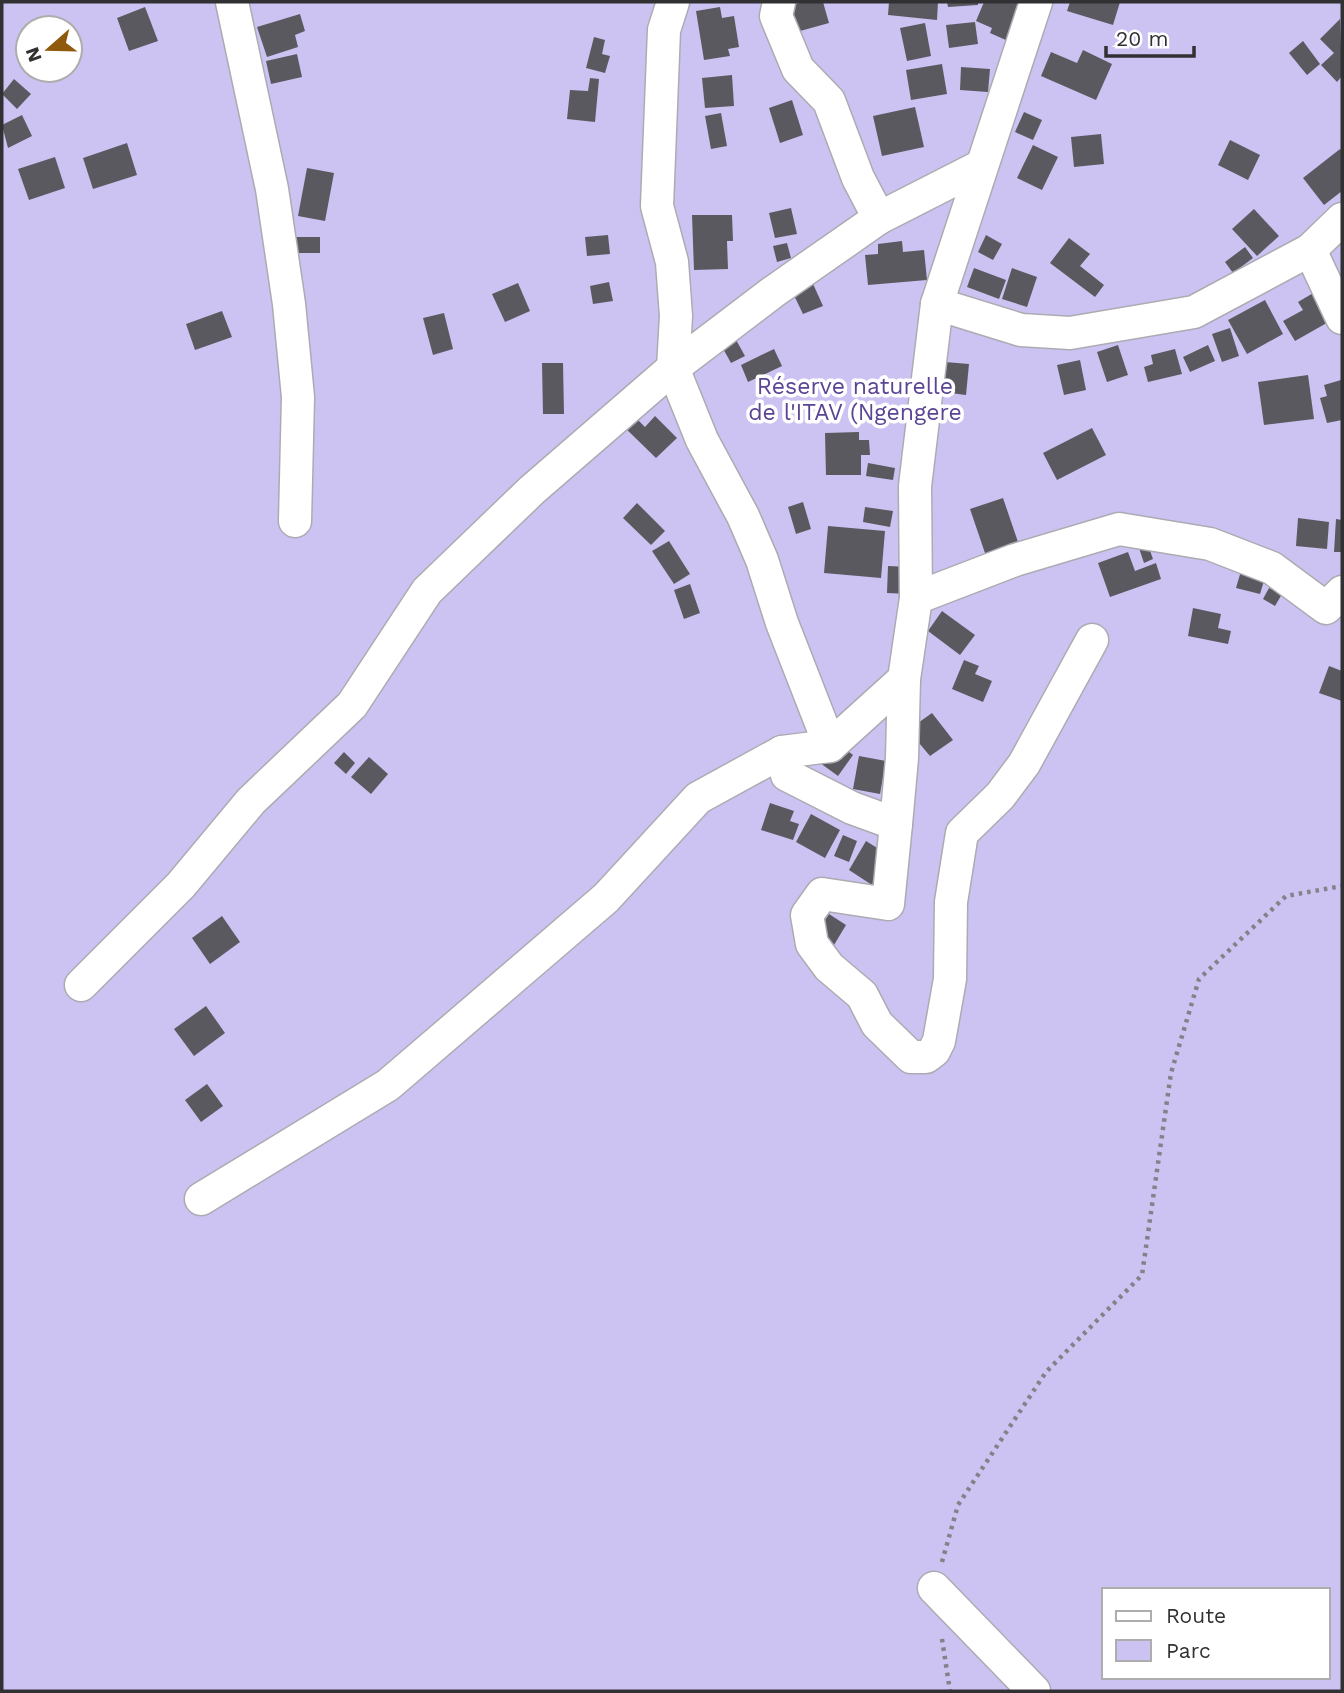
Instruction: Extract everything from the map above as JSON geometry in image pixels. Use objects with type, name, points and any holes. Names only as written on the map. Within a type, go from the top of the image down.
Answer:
[{"type":"street","points":[[232,2],[272,189],[289,304],[298,397],[295,521]]},
{"type":"street","points":[[673,2],[664,30],[657,206],[672,262],[676,316],[673,368],[702,440],[737,505],[762,560],[782,623],[830,746]]},
{"type":"street","points":[[779,2],[776,16],[798,69],[830,101],[858,178],[879,218]]},
{"type":"street","points":[[1036,2],[937,304],[915,486],[916,598],[904,679],[902,758],[888,904],[822,894],[807,915],[812,944],[829,967],[862,995],[877,1024],[911,1057],[926,1056],[934,1051],[939,1041],[950,979],[951,902],[962,832],[1000,796],[1024,764],[1092,640]]},
{"type":"street","points":[[81,985],[181,885],[251,801],[352,705],[427,591],[532,490],[673,368],[773,292],[879,218],[981,166]]},
{"type":"street","points":[[937,304],[1021,330],[1070,334],[1133,325],[1194,312],[1310,250],[1342,219]]},
{"type":"street","points":[[1310,250],[1342,318]]},
{"type":"street","points":[[916,598],[1015,560],[1119,529],[1210,544],[1272,568],[1326,608],[1342,592]]},
{"type":"street","points":[[201,1199],[388,1085],[606,898],[698,798],[782,752],[830,746],[904,679]]},
{"type":"street","points":[[782,752],[788,775],[852,808],[896,824]]},
{"type":"street","points":[[934,1588],[1034,1691]]},
{"type":"path","points":[[934,1588],[958,1505],[1046,1372],[1142,1275],[1171,1073],[1199,978],[1286,896],[1342,886]]},
{"type":"green space","name":"Réserve naturelle de l'ITAV (Ngengere","points":[[2,2],[1342,2],[1342,1691],[2,1691]]},
{"type":"building","points":[[803,2],[823,2],[829,23],[793,33],[785,7]]},
{"type":"building","points":[[889,2],[938,2],[937,20],[888,15]]},
{"type":"building","points":[[947,2],[978,2],[978,5],[948,7]]},
{"type":"building","points":[[984,2],[1025,2],[1008,41],[990,33],[992,28],[976,21]]},
{"type":"building","points":[[1070,2],[1120,2],[1113,25],[1067,11]]},
{"type":"building","points":[[145,7],[158,41],[129,51],[117,18]]},
{"type":"building","points":[[720,7],[722,18],[734,16],[739,47],[728,49],[730,56],[704,60],[696,11]]},
{"type":"building","points":[[300,14],[305,31],[295,35],[298,47],[267,57],[257,27]]},
{"type":"building","points":[[1340,19],[1342,76],[1337,82],[1321,65],[1334,53],[1320,39]]},
{"type":"building","points":[[975,22],[978,44],[949,48],[946,25]]},
{"type":"building","points":[[925,23],[931,56],[907,61],[900,28]]},
{"type":"building","points":[[594,37],[605,40],[602,54],[610,56],[605,73],[586,68]]},
{"type":"building","points":[[1303,41],[1320,64],[1307,75],[1289,53]]},
{"type":"building","points":[[1083,50],[1112,64],[1096,100],[1041,76],[1051,52],[1077,63]]},
{"type":"building","points":[[297,54],[302,77],[271,84],[266,61]]},
{"type":"building","points":[[942,64],[947,94],[911,100],[906,70]]},
{"type":"building","points":[[961,67],[990,69],[988,92],[960,90]]},
{"type":"building","points":[[732,75],[734,106],[705,108],[702,78]]},
{"type":"building","points":[[590,78],[599,79],[595,122],[567,119],[570,90],[588,91]]},
{"type":"building","points":[[14,79],[14,84],[20,84],[31,94],[17,109],[2,94]]},
{"type":"building","points":[[792,100],[803,135],[780,143],[769,108]]},
{"type":"building","points":[[915,107],[924,147],[882,156],[873,116]]},
{"type":"building","points":[[1024,112],[1042,120],[1033,140],[1015,132]]},
{"type":"building","points":[[721,113],[727,146],[711,149],[705,116]]},
{"type":"building","points":[[22,115],[32,136],[8,148],[2,125]]},
{"type":"building","points":[[1101,134],[1104,164],[1074,167],[1071,137]]},
{"type":"building","points":[[1230,140],[1260,155],[1248,180],[1218,165]]},
{"type":"building","points":[[127,143],[137,175],[93,189],[83,158]]},
{"type":"building","points":[[1033,145],[1058,157],[1042,190],[1017,178]]},
{"type":"building","points":[[1340,149],[1342,191],[1324,205],[1303,178]]},
{"type":"building","points":[[55,157],[65,188],[29,200],[18,169]]},
{"type":"building","points":[[307,168],[334,173],[325,221],[298,216]]},
{"type":"building","points":[[791,208],[797,234],[775,238],[769,213]]},
{"type":"building","points":[[1254,209],[1279,236],[1257,256],[1232,229]]},
{"type":"building","points":[[692,215],[732,215],[733,241],[727,241],[728,269],[694,270]]},
{"type":"building","points":[[608,235],[610,254],[587,256],[585,237]]},
{"type":"building","points":[[986,235],[1002,244],[993,260],[978,252]]},
{"type":"building","points":[[295,237],[320,237],[320,253],[295,253]]},
{"type":"building","points":[[1069,238],[1090,254],[1080,266],[1104,285],[1095,297],[1050,263]]},
{"type":"building","points":[[902,241],[903,252],[924,250],[927,280],[868,285],[865,255],[878,254],[878,244]]},
{"type":"building","points":[[787,243],[791,258],[777,262],[773,246]]},
{"type":"building","points":[[1245,247],[1253,258],[1233,273],[1225,262]]},
{"type":"building","points":[[974,268],[1006,280],[999,299],[967,287]]},
{"type":"building","points":[[1012,268],[1037,277],[1027,307],[1002,299]]},
{"type":"building","points":[[809,275],[823,306],[803,314],[789,285]]},
{"type":"building","points":[[609,282],[613,301],[593,304],[590,286]]},
{"type":"building","points":[[518,283],[530,311],[505,322],[492,294]]},
{"type":"building","points":[[1315,292],[1332,320],[1295,341],[1283,321],[1303,310],[1298,302]]},
{"type":"building","points":[[1265,300],[1283,334],[1247,354],[1228,320]]},
{"type":"building","points":[[222,311],[232,337],[195,350],[186,324]]},
{"type":"building","points":[[444,313],[453,349],[433,355],[423,318]]},
{"type":"building","points":[[1230,328],[1239,356],[1222,362],[1212,334]]},
{"type":"building","points":[[735,338],[745,356],[731,363],[721,345]]},
{"type":"building","points":[[1118,345],[1128,375],[1107,382],[1097,352]]},
{"type":"building","points":[[1208,345],[1215,361],[1190,372],[1183,357]]},
{"type":"building","points":[[774,349],[782,366],[748,382],[741,365]]},
{"type":"building","points":[[1175,349],[1182,374],[1148,382],[1144,367],[1153,364],[1151,355]]},
{"type":"building","points":[[1080,360],[1086,390],[1064,395],[1057,365]]},
{"type":"building","points":[[945,362],[969,364],[966,395],[942,392]]},
{"type":"building","points":[[542,363],[563,363],[564,414],[543,414]]},
{"type":"building","points":[[1308,375],[1314,419],[1264,425],[1258,382]]},
{"type":"building","points":[[1341,380],[1342,420],[1327,423],[1320,398],[1327,396],[1324,385]]},
{"type":"building","points":[[630,412],[645,427],[655,416],[677,438],[656,458],[619,422]]},
{"type":"building","points":[[1092,428],[1106,455],[1057,480],[1043,453]]},
{"type":"building","points":[[859,432],[859,440],[869,440],[870,455],[861,455],[861,475],[826,475],[825,433]]},
{"type":"building","points":[[868,463],[895,468],[893,480],[866,476]]},
{"type":"building","points":[[1003,498],[1019,545],[986,556],[970,509]]},
{"type":"building","points":[[803,502],[811,529],[796,534],[788,507]]},
{"type":"building","points":[[637,503],[665,531],[651,545],[623,518]]},
{"type":"building","points":[[865,507],[893,511],[890,527],[863,522]]},
{"type":"building","points":[[1298,518],[1329,522],[1327,549],[1296,546]]},
{"type":"building","points":[[1336,519],[1342,520],[1342,552],[1334,552]]},
{"type":"building","points":[[828,526],[885,531],[881,578],[824,573]]},
{"type":"building","points":[[669,541],[690,574],[674,584],[652,551]]},
{"type":"building","points":[[1148,545],[1153,559],[1144,563],[1139,548]]},
{"type":"building","points":[[1128,552],[1135,571],[1156,563],[1161,579],[1110,597],[1098,563]]},
{"type":"building","points":[[1243,564],[1267,571],[1260,594],[1236,588]]},
{"type":"building","points":[[888,566],[910,567],[909,594],[887,593]]},
{"type":"building","points":[[690,584],[700,613],[684,619],[674,590]]},
{"type":"building","points":[[1269,588],[1282,594],[1275,606],[1263,599]]},
{"type":"building","points":[[1193,608],[1221,614],[1218,628],[1231,631],[1228,644],[1188,636]]},
{"type":"building","points":[[942,611],[975,635],[960,655],[928,631]]},
{"type":"building","points":[[964,660],[979,666],[975,674],[992,681],[983,702],[952,689]]},
{"type":"building","points":[[1329,666],[1342,671],[1342,701],[1319,693]]},
{"type":"building","points":[[932,713],[953,740],[930,756],[908,730]]},
{"type":"building","points":[[832,739],[853,755],[838,776],[816,760]]},
{"type":"building","points":[[344,752],[355,763],[346,774],[334,763]]},
{"type":"building","points":[[859,756],[886,761],[880,794],[853,789]]},
{"type":"building","points":[[369,757],[388,774],[371,794],[351,777]]},
{"type":"building","points":[[770,803],[794,811],[790,821],[799,824],[793,840],[761,830]]},
{"type":"building","points":[[811,814],[840,830],[825,858],[796,842]]},
{"type":"building","points":[[843,835],[857,841],[849,862],[834,856]]},
{"type":"building","points":[[866,841],[890,856],[872,885],[849,870]]},
{"type":"building","points":[[829,914],[846,925],[834,945],[816,934]]},
{"type":"building","points":[[222,916],[240,942],[210,964],[192,938]]},
{"type":"building","points":[[206,1006],[225,1033],[194,1056],[174,1029]]},
{"type":"building","points":[[207,1084],[223,1106],[201,1122],[185,1100]]}]
